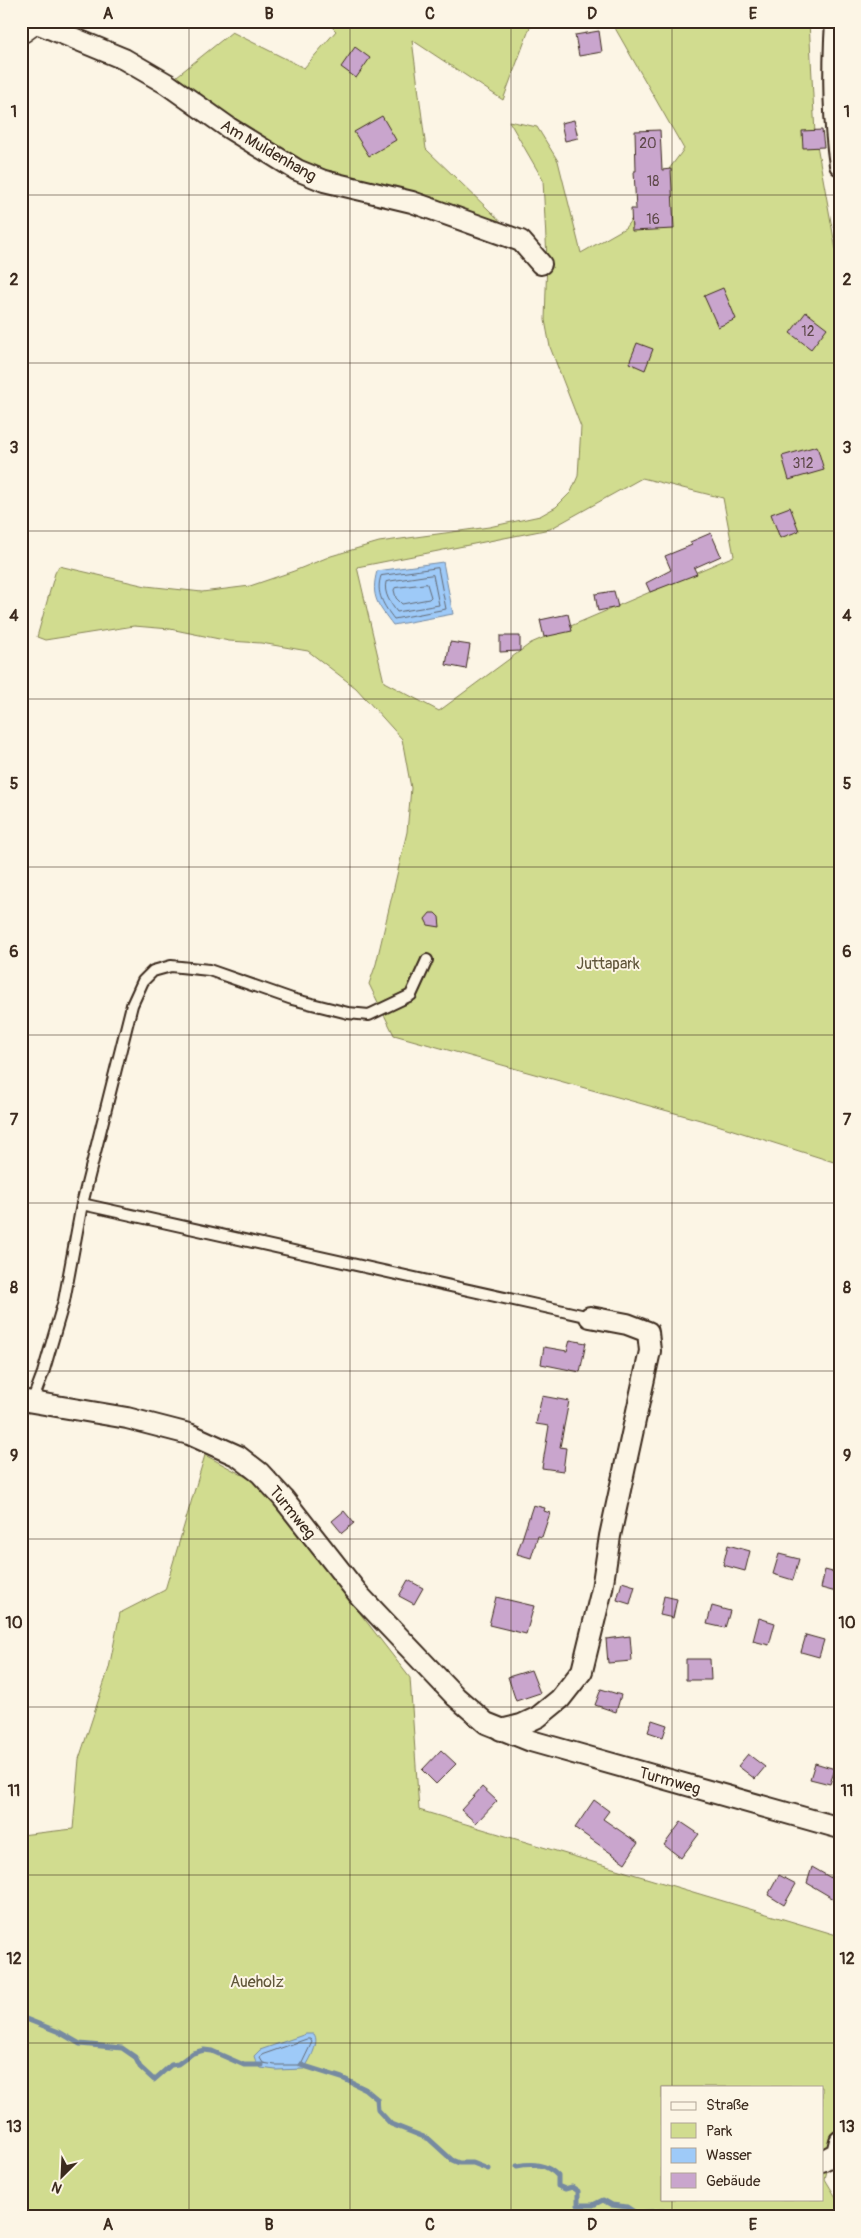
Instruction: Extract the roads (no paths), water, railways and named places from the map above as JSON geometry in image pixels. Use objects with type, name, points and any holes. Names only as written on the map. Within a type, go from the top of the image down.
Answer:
[{"type":"street","points":[[21,29],[32,21]]},
{"type":"street","name":"Am Muldenhang","points":[[32,21],[124,59],[167,84],[229,128],[297,170],[324,182],[412,202],[520,241],[542,264]]},
{"type":"street","points":[[836,21],[833,70],[835,132],[840,165]]},
{"type":"street","points":[[501,1730],[521,1725],[538,1717],[560,1699],[582,1671],[598,1607],[610,1536],[650,1351],[648,1332],[627,1324],[590,1316]]},
{"type":"street","name":"Turmweg","points":[[27,1401],[127,1418],[181,1432],[238,1456],[260,1473],[283,1498],[360,1596],[456,1697],[486,1723],[531,1741],[840,1828]]},
{"type":"street","points":[[824,2160],[837,2153],[840,2141]]},
{"type":"lane","points":[[27,1401],[43,1374],[64,1301],[82,1204],[132,1005],[143,981],[153,971],[171,966],[209,970],[292,999],[348,1013],[369,1015],[411,995],[427,960]]},
{"type":"lane","points":[[82,1204],[590,1316]]},
{"type":"water","points":[[443,562],[453,614],[393,625],[383,612],[375,594],[374,588],[377,571]]},
{"type":"water","points":[[306,2034],[314,2034],[316,2042],[304,2069],[276,2070],[261,2068],[257,2065],[254,2056],[260,2050]]},
{"type":"waterway","points":[[21,2017],[59,2032],[80,2044],[122,2048],[135,2057],[140,2067],[154,2080],[171,2065],[178,2064],[193,2053],[204,2050],[212,2051],[244,2065],[262,2065]]},
{"type":"waterway","points":[[301,2065],[342,2078],[365,2089],[377,2099],[378,2110],[391,2124],[429,2139],[452,2160],[459,2163],[473,2163],[488,2169]]},
{"type":"waterway","points":[[517,2166],[534,2165],[554,2172],[558,2176],[558,2186],[565,2189],[572,2187],[578,2191],[578,2205],[593,2205],[603,2200],[612,2205],[627,2207],[636,2213],[663,2211],[676,2217]]},
{"type":"park label","name":"Juttapark","points":[[608,963]]},
{"type":"park label","name":"Aueholz","points":[[257,1981]]}]
